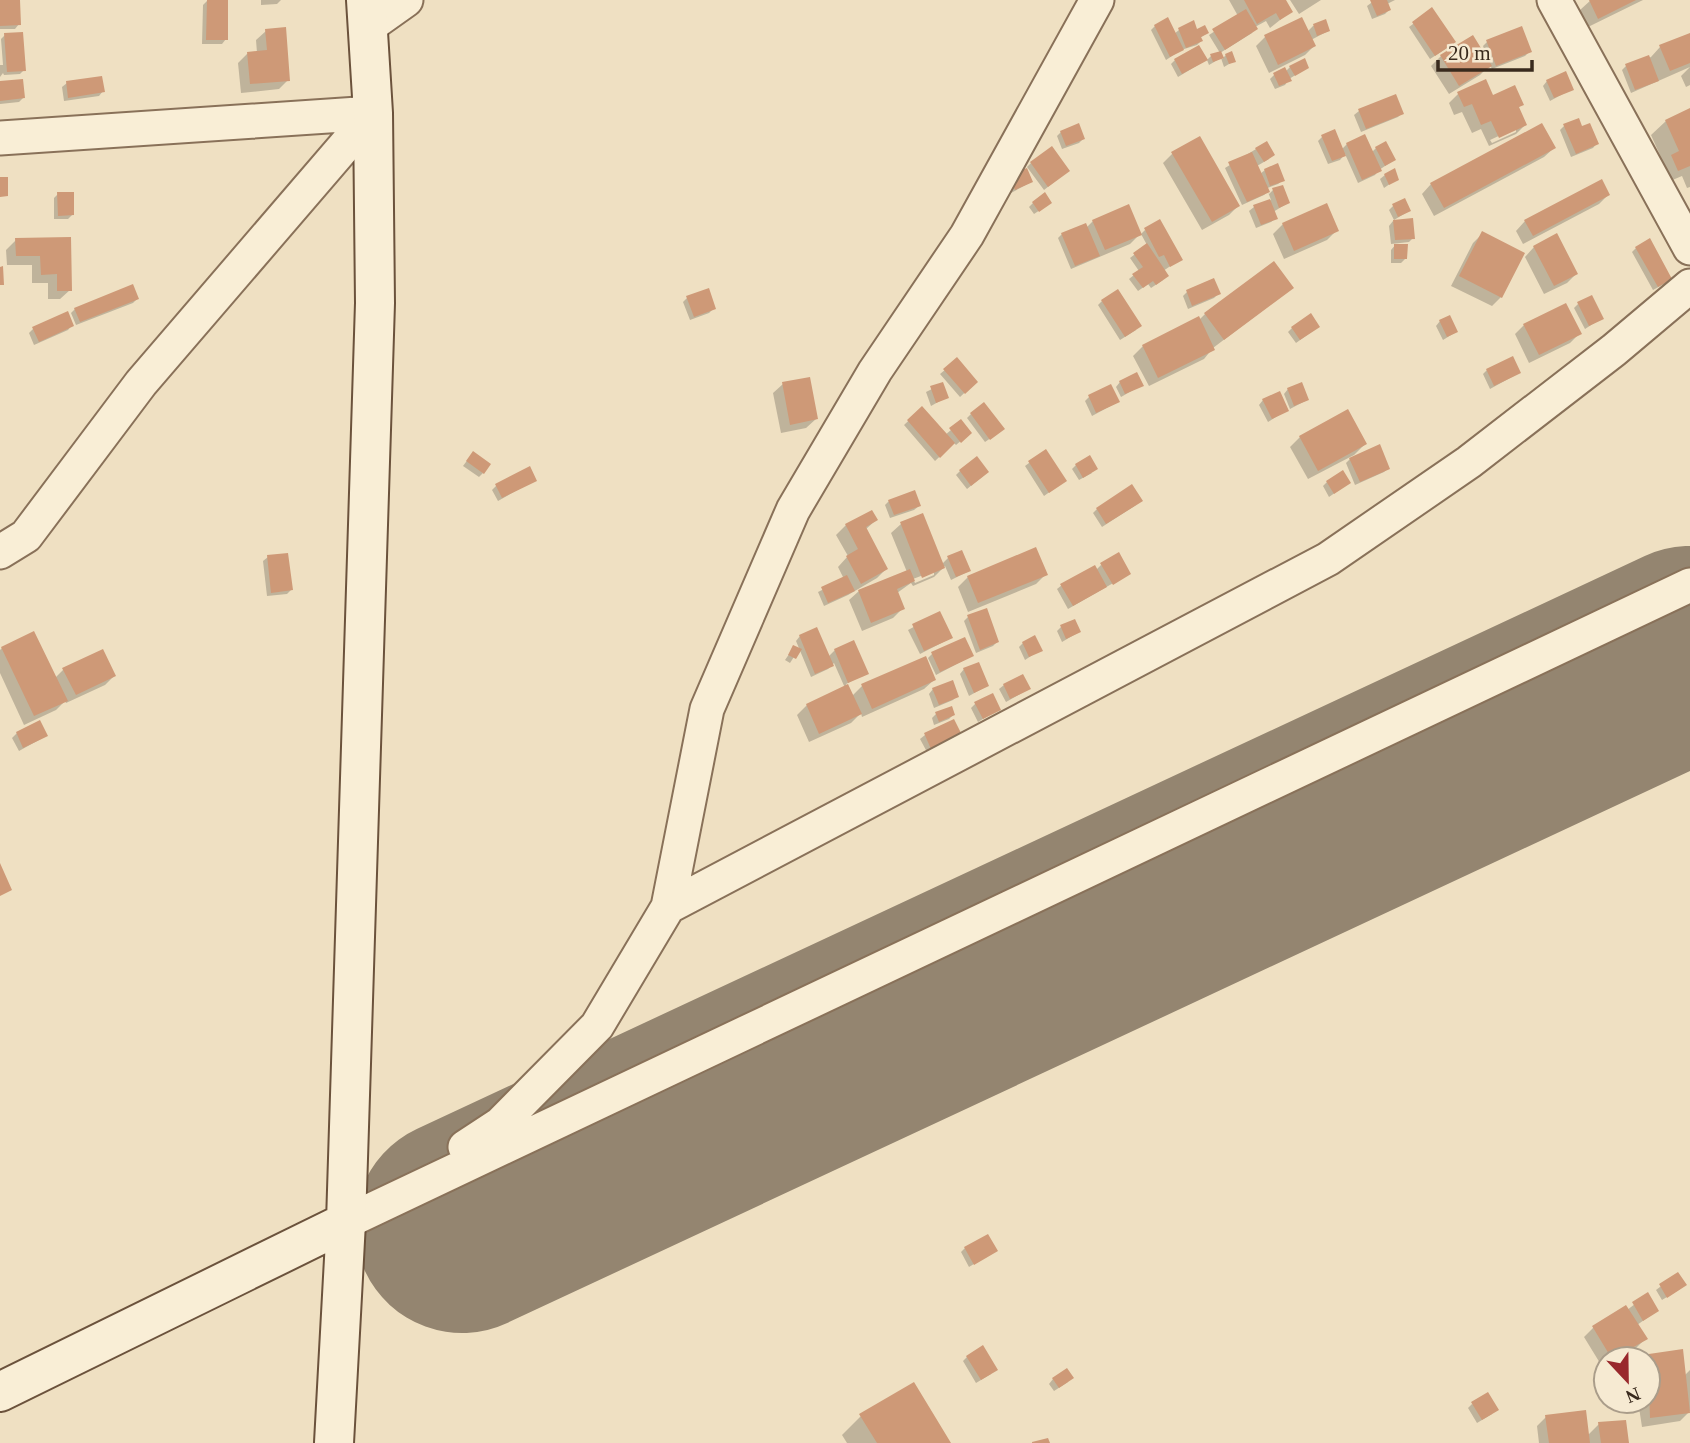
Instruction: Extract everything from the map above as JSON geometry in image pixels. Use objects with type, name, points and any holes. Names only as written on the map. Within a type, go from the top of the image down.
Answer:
[{"type":"street","points":[[334,1443],[345,1222],[374,303],[373,113],[367,13],[406,0]]},
{"type":"street","points":[[345,1222],[500,1125],[597,1026],[668,907],[707,709],[793,510],[875,371],[967,234],[1097,0]]},
{"type":"street","points":[[1554,0],[1690,247]]},
{"type":"street","points":[[0,138],[373,113]]},
{"type":"street","points":[[0,552],[26,536],[141,383],[373,113]]},
{"type":"street","points":[[668,907],[1328,559],[1469,462],[1614,350],[1690,286]]},
{"type":"street","points":[[0,1392],[345,1222],[1690,585]]},
{"type":"building","points":[[0,0],[20,0],[21,25],[0,26]]},
{"type":"building","points":[[207,0],[228,0],[228,40],[206,40]]},
{"type":"building","points":[[1244,0],[1286,0],[1293,12],[1280,20],[1276,13],[1257,24]]},
{"type":"building","points":[[1370,0],[1387,0],[1391,10],[1377,16]]},
{"type":"building","points":[[1589,0],[1636,0],[1598,19]]},
{"type":"building","points":[[1432,7],[1456,42],[1435,56],[1412,22]]},
{"type":"building","points":[[1246,9],[1258,29],[1225,50],[1212,29]]},
{"type":"building","points":[[1168,17],[1184,50],[1170,57],[1154,25]]},
{"type":"building","points":[[1302,17],[1316,46],[1278,65],[1264,35]]},
{"type":"building","points":[[1326,19],[1330,31],[1317,36],[1313,24]]},
{"type":"building","points":[[1194,20],[1197,29],[1205,25],[1209,33],[1201,37],[1203,41],[1186,48],[1178,28]]},
{"type":"building","points":[[1522,26],[1532,52],[1496,66],[1486,40]]},
{"type":"building","points":[[286,27],[290,81],[250,84],[247,52],[267,50],[265,29]]},
{"type":"building","points":[[23,32],[26,71],[7,72],[4,33]]},
{"type":"building","points":[[1690,33],[1690,63],[1670,71],[1659,45]]},
{"type":"building","points":[[1473,35],[1492,66],[1459,86],[1440,55]]},
{"type":"building","points":[[1199,45],[1208,60],[1182,74],[1174,59]]},
{"type":"building","points":[[1221,51],[1224,58],[1213,62],[1210,54]]},
{"type":"building","points":[[1232,51],[1236,62],[1229,64],[1225,54]]},
{"type":"building","points":[[1649,55],[1659,81],[1635,90],[1625,64]]},
{"type":"building","points":[[1305,58],[1309,68],[1295,76],[1289,66]]},
{"type":"building","points":[[1285,67],[1292,81],[1279,86],[1273,73]]},
{"type":"building","points":[[1566,71],[1574,90],[1554,98],[1546,80]]},
{"type":"building","points":[[102,76],[105,92],[68,98],[66,81]]},
{"type":"building","points":[[23,79],[25,98],[0,101],[0,81]]},
{"type":"building","points":[[1486,79],[1493,95],[1515,85],[1524,105],[1519,107],[1527,125],[1499,138],[1491,121],[1481,125],[1472,104],[1464,107],[1457,92]]},
{"type":"building","points":[[1396,94],[1404,114],[1366,129],[1358,109]]},
{"type":"building","points":[[1690,108],[1690,166],[1678,171],[1671,155],[1679,151],[1665,120]]},
{"type":"building","points":[[1579,118],[1582,126],[1590,123],[1599,144],[1576,154],[1563,124]]},
{"type":"building","points":[[1079,123],[1085,139],[1066,146],[1060,131]]},
{"type":"building","points":[[1542,123],[1556,148],[1444,208],[1430,183]]},
{"type":"building","points":[[1335,129],[1346,156],[1332,161],[1321,135]]},
{"type":"building","points":[[1365,134],[1382,171],[1362,180],[1346,143]]},
{"type":"building","points":[[1200,136],[1240,206],[1212,222],[1171,152]]},
{"type":"building","points":[[1267,141],[1275,155],[1264,162],[1255,148]]},
{"type":"building","points":[[1386,141],[1396,160],[1385,166],[1375,147]]},
{"type":"building","points":[[1052,146],[1070,171],[1048,187],[1030,162]]},
{"type":"building","points":[[1252,152],[1270,192],[1247,202],[1228,162]]},
{"type":"building","points":[[1278,163],[1285,181],[1270,186],[1264,169]]},
{"type":"building","points":[[1027,168],[1033,182],[1015,190],[1009,175]]},
{"type":"building","points":[[1395,168],[1399,180],[1389,185],[1384,174]]},
{"type":"building","points":[[0,177],[8,177],[8,196],[0,197]]},
{"type":"building","points":[[1602,179],[1610,195],[1533,236],[1524,220]]},
{"type":"building","points":[[1283,185],[1290,203],[1279,208],[1272,188]]},
{"type":"building","points":[[57,192],[74,192],[74,215],[58,216]]},
{"type":"building","points":[[1045,192],[1052,203],[1039,212],[1032,202]]},
{"type":"building","points":[[1405,198],[1411,211],[1398,217],[1392,204]]},
{"type":"building","points":[[1270,199],[1278,219],[1261,225],[1253,205]]},
{"type":"building","points":[[1327,203],[1339,231],[1294,251],[1282,223]]},
{"type":"building","points":[[1129,204],[1142,235],[1105,250],[1092,220]]},
{"type":"building","points":[[1413,218],[1415,239],[1395,240],[1393,220]]},
{"type":"building","points":[[1160,219],[1183,260],[1170,267],[1164,255],[1159,257],[1144,228]]},
{"type":"building","points":[[1086,223],[1100,256],[1075,266],[1061,233]]},
{"type":"building","points":[[1482,231],[1525,253],[1502,298],[1459,276]]},
{"type":"building","points":[[1557,233],[1578,274],[1554,286],[1533,246]]},
{"type":"building","points":[[71,237],[72,291],[57,291],[57,274],[41,275],[40,256],[16,256],[15,238]]},
{"type":"building","points":[[1650,238],[1672,279],[1658,287],[1635,247]]},
{"type":"building","points":[[1147,243],[1169,276],[1156,285],[1153,281],[1143,288],[1132,274],[1143,267],[1133,253]]},
{"type":"building","points":[[1394,244],[1408,244],[1407,259],[1394,259]]},
{"type":"building","points":[[1274,261],[1294,288],[1224,340],[1204,313]]},
{"type":"building","points":[[3,266],[4,285],[0,285],[0,267]]},
{"type":"building","points":[[1214,278],[1221,294],[1192,306],[1186,290]]},
{"type":"building","points":[[133,284],[139,299],[80,322],[74,308]]},
{"type":"building","points":[[709,288],[716,309],[694,317],[686,296]]},
{"type":"building","points":[[1118,289],[1142,326],[1125,337],[1101,300]]},
{"type":"building","points":[[1592,295],[1604,319],[1589,326],[1577,302]]},
{"type":"building","points":[[1566,303],[1582,334],[1539,355],[1523,324]]},
{"type":"building","points":[[68,311],[74,326],[39,342],[32,327]]},
{"type":"building","points":[[1311,313],[1320,327],[1300,340],[1291,327]]},
{"type":"building","points":[[1450,315],[1458,332],[1447,337],[1439,320]]},
{"type":"building","points":[[1199,316],[1215,350],[1158,378],[1142,345]]},
{"type":"building","points":[[1513,356],[1521,373],[1494,386],[1486,369]]},
{"type":"building","points":[[957,357],[978,382],[965,394],[943,369]]},
{"type":"building","points":[[1137,372],[1144,386],[1125,394],[1119,381]]},
{"type":"building","points":[[810,377],[818,419],[790,425],[782,382]]},
{"type":"building","points":[[943,382],[949,398],[936,403],[930,386]]},
{"type":"building","points":[[1302,382],[1309,400],[1294,406],[1287,388]]},
{"type":"building","points":[[1111,384],[1120,402],[1096,413],[1088,395]]},
{"type":"building","points":[[1280,391],[1289,411],[1272,419],[1262,399]]},
{"type":"building","points":[[984,402],[1005,429],[990,440],[970,413]]},
{"type":"building","points":[[922,406],[955,443],[940,458],[907,420]]},
{"type":"building","points":[[1348,409],[1367,444],[1318,471],[1299,436]]},
{"type":"building","points":[[961,419],[972,433],[961,443],[949,428]]},
{"type":"building","points":[[1380,444],[1390,469],[1360,482],[1349,458]]},
{"type":"building","points":[[1046,449],[1067,481],[1049,493],[1028,461]]},
{"type":"building","points":[[473,451],[491,464],[484,474],[466,461]]},
{"type":"building","points":[[1090,455],[1098,469],[1083,478],[1075,464]]},
{"type":"building","points":[[977,456],[989,472],[971,486],[959,470]]},
{"type":"building","points":[[530,466],[537,481],[502,498],[495,484]]},
{"type":"building","points":[[1343,470],[1351,483],[1334,494],[1326,481]]},
{"type":"building","points":[[1132,484],[1143,501],[1106,524],[1096,508]]},
{"type":"building","points":[[915,490],[921,506],[894,515],[888,500]]},
{"type":"building","points":[[872,510],[878,520],[866,527],[888,569],[861,584],[846,556],[858,549],[845,524]]},
{"type":"building","points":[[923,513],[945,568],[922,578],[900,522]]},
{"type":"building","points":[[1036,547],[1048,575],[978,603],[967,576]]},
{"type":"building","points":[[962,550],[971,571],[956,577],[947,556]]},
{"type":"building","points":[[1119,552],[1131,574],[1113,585],[1100,563]]},
{"type":"building","points":[[288,553],[293,590],[271,593],[267,555]]},
{"type":"building","points":[[1095,565],[1107,587],[1073,606],[1060,584]]},
{"type":"building","points":[[910,569],[915,581],[897,589],[905,609],[871,623],[858,590]]},
{"type":"building","points":[[847,575],[855,591],[828,603],[821,587]]},
{"type":"building","points":[[987,608],[999,642],[980,650],[967,615]]},
{"type":"building","points":[[940,611],[953,638],[924,651],[912,624]]},
{"type":"building","points":[[1075,619],[1081,632],[1066,639],[1060,625]]},
{"type":"building","points":[[817,627],[834,666],[815,674],[799,635]]},
{"type":"building","points":[[34,631],[68,701],[34,716],[1,647]]},
{"type":"building","points":[[1035,635],[1043,651],[1029,657],[1022,642]]},
{"type":"building","points":[[965,637],[974,656],[940,672],[931,652]]},
{"type":"building","points":[[854,640],[869,674],[848,683],[834,649]]},
{"type":"building","points":[[793,645],[802,649],[796,659],[788,655]]},
{"type":"building","points":[[103,649],[116,676],[76,695],[62,668]]},
{"type":"building","points":[[926,656],[936,680],[872,709],[861,684]]},
{"type":"building","points":[[979,662],[989,686],[974,693],[963,668]]},
{"type":"building","points":[[1023,674],[1031,689],[1010,699],[1003,684]]},
{"type":"building","points":[[953,680],[959,697],[939,705],[932,688]]},
{"type":"building","points":[[848,684],[862,714],[819,734],[806,704]]},
{"type":"building","points":[[993,693],[1001,710],[983,719],[974,702]]},
{"type":"building","points":[[952,706],[955,715],[939,722],[935,712]]},
{"type":"building","points":[[954,719],[962,735],[931,749],[924,733]]},
{"type":"building","points":[[40,720],[48,736],[23,748],[16,732]]},
{"type":"building","points":[[0,863],[12,890],[0,896]]},
{"type":"building","points":[[988,1234],[998,1251],[974,1265],[964,1247]]},
{"type":"building","points":[[1678,1272],[1687,1285],[1667,1298],[1659,1284]]},
{"type":"building","points":[[1648,1292],[1659,1311],[1643,1321],[1632,1302]]},
{"type":"building","points":[[1626,1305],[1648,1339],[1637,1345],[1604,1345],[1592,1326]]},
{"type":"building","points":[[983,1345],[998,1370],[981,1380],[966,1356]]},
{"type":"building","points":[[1683,1349],[1690,1413],[1650,1418],[1650,1415],[1662,1415],[1662,1352]]},
{"type":"building","points":[[1067,1368],[1074,1378],[1059,1388],[1052,1378]]},
{"type":"building","points":[[914,1382],[951,1443],[877,1443],[859,1414]]},
{"type":"building","points":[[1488,1392],[1499,1410],[1482,1420],[1471,1402]]},
{"type":"building","points":[[1586,1410],[1590,1443],[1549,1443],[1545,1415]]},
{"type":"building","points":[[1626,1420],[1629,1443],[1601,1443],[1598,1422]]},
{"type":"building","points":[[1048,1438],[1050,1443],[1032,1443],[1032,1442]]},
{"type":"runway","points":[[462,1226],[1690,653]]}]
